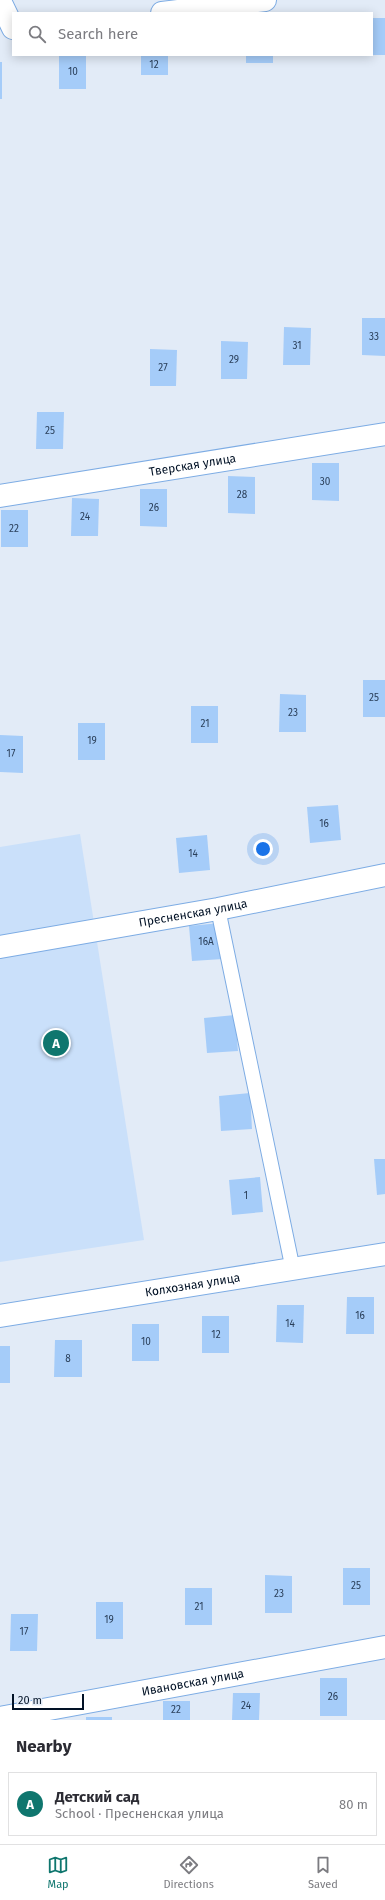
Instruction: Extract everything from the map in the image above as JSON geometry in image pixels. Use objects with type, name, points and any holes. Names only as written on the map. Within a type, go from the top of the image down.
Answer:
[{"type":"street","points":[[170,12],[265,0]]},
{"type":"street","points":[[0,1],[12,26]]},
{"type":"street","points":[[0,42],[12,38]]},
{"type":"street","name":"Тверская улица","points":[[0,496],[385,434]]},
{"type":"street","name":"Пресненская улица","points":[[0,947],[218,909],[385,875]]},
{"type":"street","name":"Колхозная улица","points":[[0,1316],[294,1270],[385,1254]]},
{"type":"street","name":"Ивановская улица","points":[[0,1718],[385,1647]]},
{"type":"lane","points":[[218,909],[294,1270]]},
{"type":"shaded area","points":[[80,834],[144,1240],[0,1262],[0,847]]},
{"type":"building","points":[[373,18],[385,18],[385,55],[373,55]]},
{"type":"building","points":[[59,56],[86,56],[86,89],[59,89]]},
{"type":"building","points":[[141,56],[168,56],[168,75],[141,75]]},
{"type":"building","points":[[246,56],[273,56],[273,63],[246,63]]},
{"type":"building","points":[[0,62],[2,62],[2,99],[0,99]]},
{"type":"building","points":[[362,318],[385,318],[385,356],[362,355]]},
{"type":"building","points":[[284,327],[311,328],[310,365],[283,365]]},
{"type":"building","points":[[221,341],[248,342],[247,379],[221,379]]},
{"type":"building","points":[[150,349],[177,350],[176,386],[150,386]]},
{"type":"building","points":[[37,412],[64,412],[63,449],[36,449]]},
{"type":"building","points":[[312,463],[339,463],[339,501],[312,500]]},
{"type":"building","points":[[228,476],[255,477],[255,514],[228,513]]},
{"type":"building","points":[[140,489],[167,489],[167,527],[140,526]]},
{"type":"building","points":[[72,498],[99,499],[98,536],[71,536]]},
{"type":"building","points":[[1,510],[28,510],[28,547],[1,547]]},
{"type":"building","points":[[363,680],[385,680],[385,717],[363,717]]},
{"type":"building","points":[[280,694],[306,695],[306,732],[279,732]]},
{"type":"building","points":[[191,706],[218,706],[218,743],[191,743]]},
{"type":"building","points":[[78,723],[105,723],[105,760],[78,760]]},
{"type":"building","points":[[0,735],[23,736],[23,773],[0,772]]},
{"type":"building","points":[[338,805],[341,840],[310,843],[307,807]]},
{"type":"building","points":[[207,835],[210,870],[179,873],[176,838]]},
{"type":"building","points":[[220,923],[223,959],[192,961],[189,926]]},
{"type":"building","points":[[235,1015],[238,1051],[207,1053],[204,1018]]},
{"type":"building","points":[[250,1093],[252,1129],[221,1131],[219,1096]]},
{"type":"building","points":[[374,1159],[385,1159],[385,1194],[377,1195]]},
{"type":"building","points":[[260,1177],[263,1212],[232,1215],[229,1180]]},
{"type":"building","points":[[347,1297],[374,1297],[374,1334],[346,1334]]},
{"type":"building","points":[[277,1305],[304,1305],[303,1343],[276,1342]]},
{"type":"building","points":[[202,1316],[229,1316],[229,1353],[202,1353]]},
{"type":"building","points":[[132,1324],[159,1324],[159,1361],[132,1361]]},
{"type":"building","points":[[55,1340],[82,1340],[82,1377],[54,1377]]},
{"type":"building","points":[[0,1346],[10,1346],[10,1383],[0,1383]]},
{"type":"building","points":[[343,1568],[370,1568],[370,1605],[343,1605]]},
{"type":"building","points":[[265,1575],[292,1576],[292,1613],[265,1613]]},
{"type":"building","points":[[185,1588],[212,1588],[212,1625],[185,1625]]},
{"type":"building","points":[[96,1602],[123,1602],[123,1639],[96,1639]]},
{"type":"building","points":[[11,1614],[38,1614],[37,1651],[10,1651]]},
{"type":"building","points":[[320,1678],[347,1678],[347,1716],[320,1716]]},
{"type":"building","points":[[233,1693],[260,1693],[259,1720],[232,1720]]},
{"type":"building","points":[[163,1701],[190,1701],[190,1720],[163,1720]]},
{"type":"building","points":[[86,1717],[112,1717],[112,1720],[86,1720]]},
{"type":"place","name":"Детский сад","points":[[56,1043]]}]
